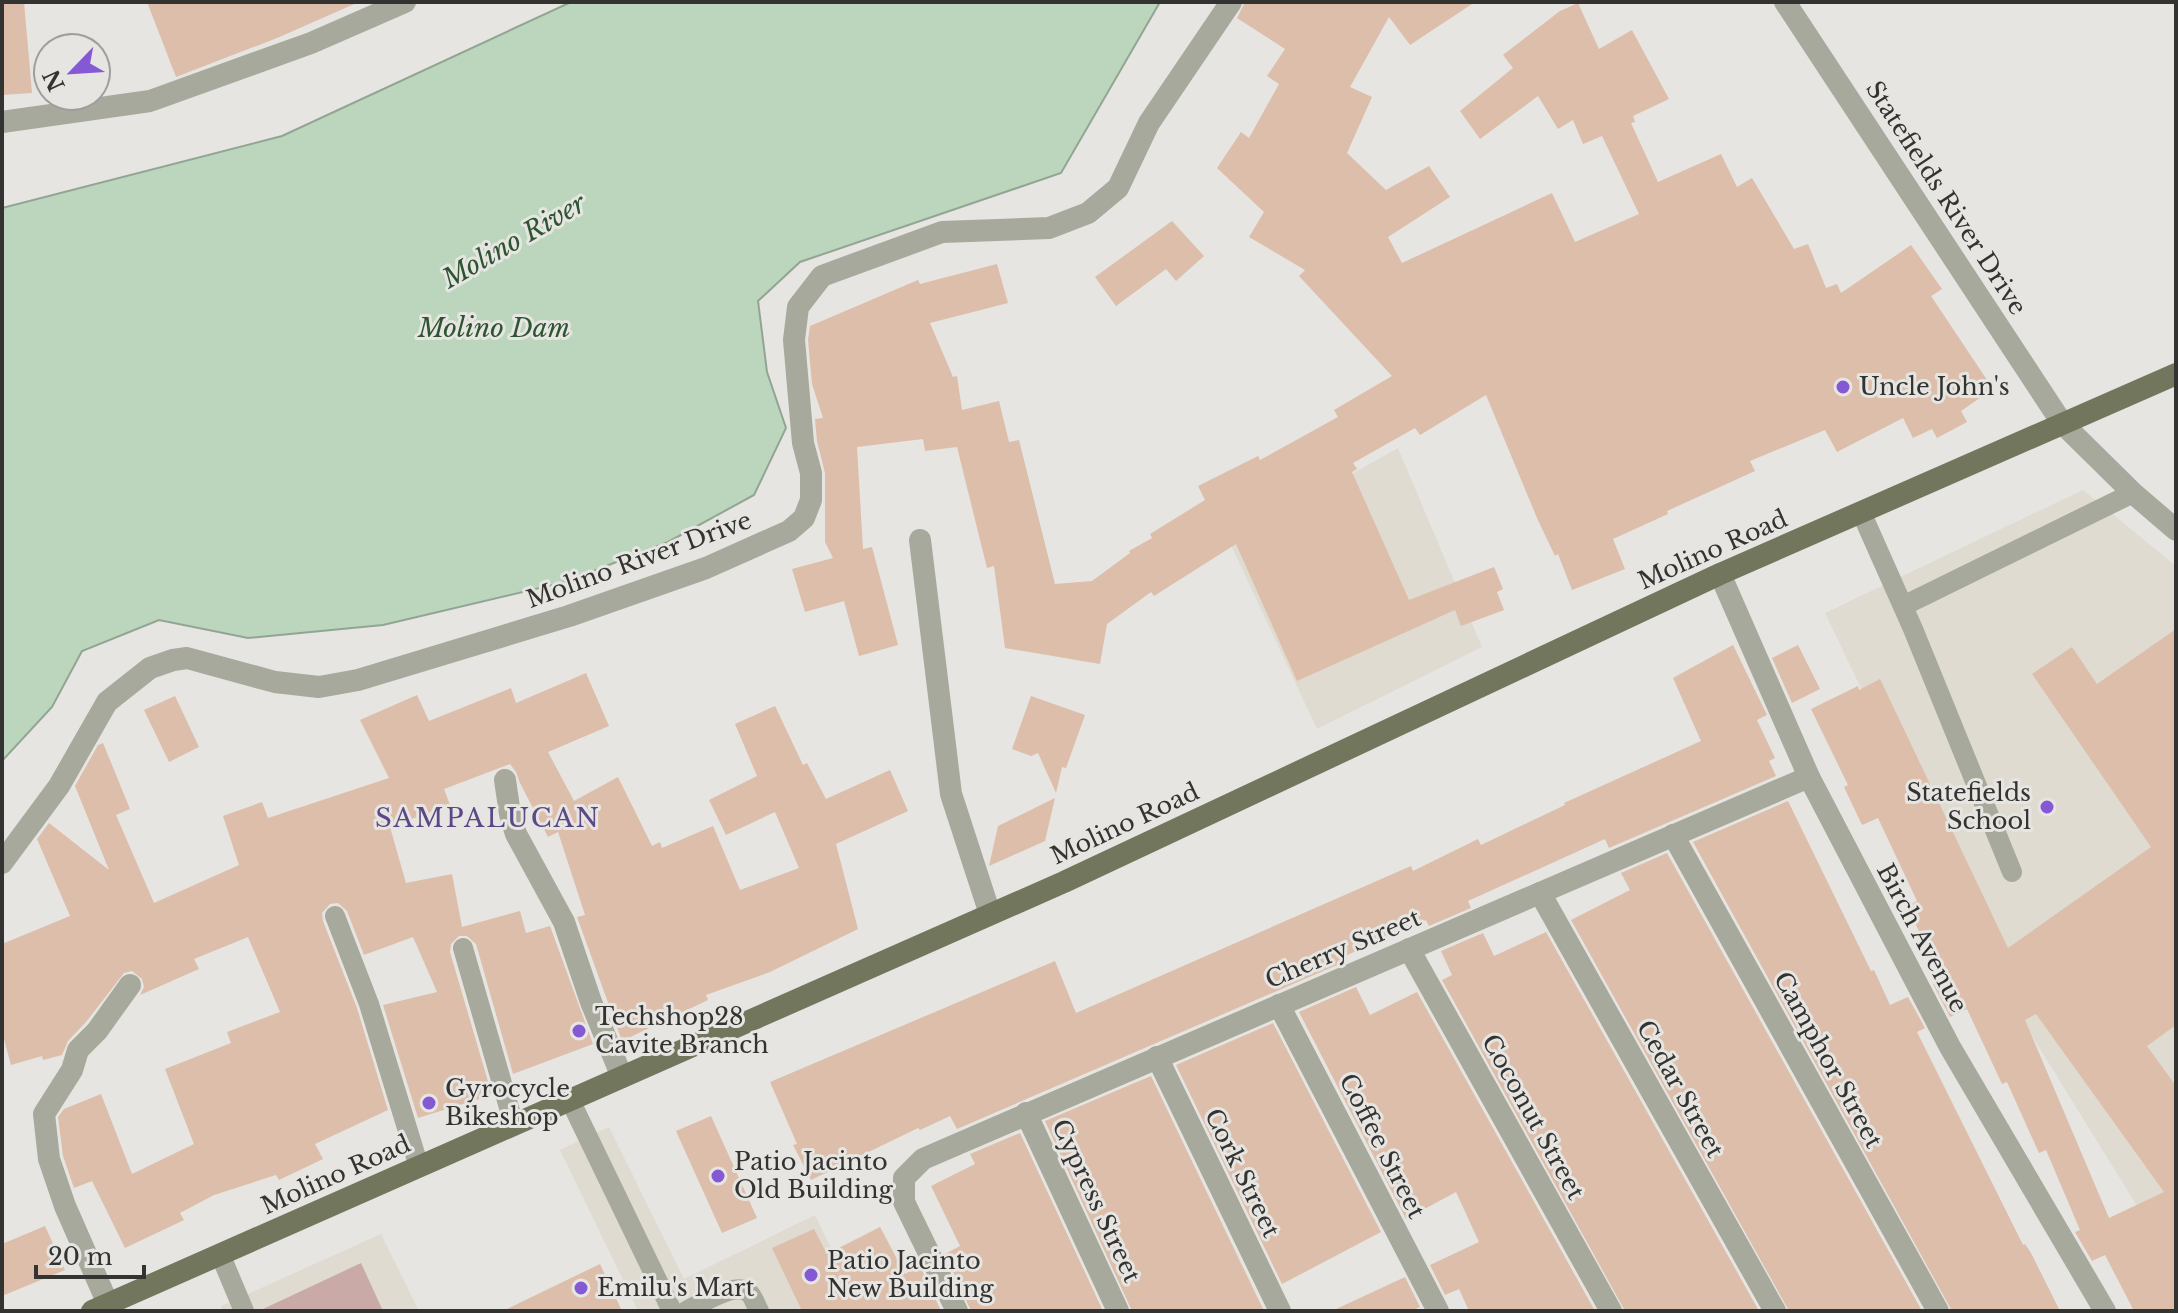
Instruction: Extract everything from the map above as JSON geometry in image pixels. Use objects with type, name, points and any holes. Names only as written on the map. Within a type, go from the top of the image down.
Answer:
[{"type":"main road","name":"Molino Road","points":[[100,1307],[990,914],[1720,574],[2176,374]]},
{"type":"street","points":[[2,122],[150,101],[311,43],[405,2]]},
{"type":"street","name":"Molino River Drive","points":[[2,863],[59,786],[107,702],[150,668],[187,658],[275,682],[319,687],[358,680],[569,616],[706,568],[789,531],[804,518],[811,500],[811,473],[803,443],[794,340],[798,307],[822,276],[942,232],[1049,228],[1088,213],[1118,188],[1149,123],[1231,2]]},
{"type":"street","name":"Statefields River Drive","points":[[1785,2],[2062,423],[2133,493],[2176,530]]},
{"type":"street","points":[[920,540],[951,794],[990,914]]},
{"type":"street","name":"Birch Avenue","points":[[1720,574],[1809,777],[1950,1047],[2105,1311]]},
{"type":"street","name":"Cherry Street","points":[[957,1311],[904,1202],[904,1178],[923,1159],[1809,777]]},
{"type":"street","points":[[505,780],[516,834],[564,922],[591,1002],[622,1077]]},
{"type":"street","name":"Camphor Street","points":[[1673,835],[1938,1311]]},
{"type":"street","name":"Cedar Street","points":[[1540,893],[1775,1311]]},
{"type":"street","name":"Coconut Street","points":[[1409,949],[1611,1311]]},
{"type":"street","points":[[100,1307],[49,1159],[44,1114],[72,1070],[83,1043],[97,1031],[130,985]]},
{"type":"street","name":"Coffee Street","points":[[1279,1005],[1438,1311]]},
{"type":"street","name":"Cork Street","points":[[1157,1057],[1280,1311]]},
{"type":"street","name":"Cypress Street","points":[[1026,1113],[1118,1311]]},
{"type":"lane","points":[[1903,606],[2133,493]]},
{"type":"lane","points":[[1861,512],[2012,872]]},
{"type":"lane","points":[[335,916],[369,1004],[419,1167]]},
{"type":"lane","points":[[463,948],[514,1125]]},
{"type":"lane","points":[[570,1100],[672,1311]]},
{"type":"lane","points":[[220,1254],[244,1311]]},
{"type":"lane","points":[[686,1311],[733,1288],[744,1289],[751,1294],[759,1311]]},
{"type":"shaded area","points":[[1398,448],[1482,647],[1317,729],[1230,543]]},
{"type":"shaded area","name":"Statefields School","points":[[2083,490],[2176,566],[2176,1269],[2014,1007],[1825,613]]},
{"type":"shaded area","points":[[609,1127],[684,1279],[815,1215],[861,1311],[638,1311],[560,1150]]},
{"type":"shaded area","points":[[381,1234],[419,1311],[223,1311],[221,1306]]},
{"type":"shaded area","points":[[361,1263],[383,1311],[261,1311],[261,1310]]},
{"type":"water","name":"Molino Dam","points":[[571,2],[1160,2],[1061,173],[800,262],[758,301],[767,372],[786,428],[754,495],[668,542],[565,582],[383,625],[248,638],[159,620],[82,651],[52,707],[2,761],[2,208],[282,136]]},
{"type":"building","points":[[2,2],[24,2],[32,93],[2,95]]},
{"type":"building","points":[[147,2],[359,2],[176,77]]},
{"type":"building","points":[[1245,2],[1475,2],[1410,45],[1389,17],[1350,87],[1372,97],[1347,153],[1386,190],[1429,166],[1450,197],[1388,237],[1402,263],[1552,193],[1575,242],[1639,214],[1602,136],[1583,144],[1573,120],[1558,129],[1538,96],[1480,139],[1460,111],[1513,68],[1503,55],[1560,11],[1578,3],[1599,49],[1632,30],[1669,99],[1633,116],[1635,122],[1631,123],[1658,182],[1721,154],[1737,187],[1752,178],[1794,249],[1808,244],[1826,288],[1837,284],[1841,293],[1911,245],[1942,289],[1931,296],[1993,389],[1961,411],[1967,422],[1937,438],[1932,429],[1913,438],[1903,418],[1837,452],[1825,430],[1750,461],[1755,471],[1613,539],[1625,569],[1572,590],[1558,554],[1555,556],[1537,518],[1486,395],[1420,435],[1415,428],[1353,463],[1357,469],[1352,472],[1409,600],[1494,567],[1503,589],[1497,592],[1504,610],[1461,626],[1455,610],[1297,681],[1236,544],[1154,596],[1151,592],[1107,624],[1100,664],[1005,648],[994,566],[987,568],[957,447],[925,451],[923,439],[857,447],[863,549],[872,547],[898,645],[859,656],[844,601],[805,612],[792,569],[833,558],[825,542],[825,473],[815,419],[823,418],[812,384],[808,340],[810,326],[918,280],[920,284],[997,264],[1008,303],[930,323],[953,377],[957,376],[962,410],[999,401],[1009,442],[1019,440],[1055,584],[1092,581],[1129,551],[1152,538],[1150,534],[1205,500],[1198,486],[1258,456],[1260,460],[1338,417],[1334,410],[1392,376],[1299,276],[1305,270],[1249,237],[1264,212],[1217,168],[1241,132],[1249,138],[1279,84],[1267,76],[1285,49],[1237,18]]},
{"type":"building","points":[[1172,221],[1204,256],[1176,281],[1166,269],[1116,306],[1095,277]]},
{"type":"building","points":[[2176,629],[2176,1025],[2147,1046],[2176,1086],[2176,1311],[2134,1311],[2105,1255],[2092,1261],[2075,1232],[2080,1230],[2046,1150],[2039,1153],[2007,1082],[2002,1084],[1967,1009],[1950,1017],[1933,984],[1942,980],[1907,906],[1917,901],[1878,818],[1862,825],[1844,787],[1848,785],[1811,709],[1880,679],[2008,948],[2151,847],[2032,674],[2072,647],[2097,684]],"holes":[[[2036,1014],[2164,1192],[2109,1218],[2025,1020]]]},
{"type":"building","points":[[1733,645],[1767,715],[1757,720],[1775,758],[1769,761],[1776,776],[1609,848],[1605,839],[1468,901],[1471,908],[1429,926],[1426,920],[1401,930],[1341,958],[1344,962],[957,1129],[950,1116],[920,1130],[918,1128],[811,1180],[793,1145],[797,1144],[770,1082],[1055,961],[1076,1013],[1411,866],[1413,871],[1478,839],[1481,845],[1564,803],[1701,741],[1673,678]]},
{"type":"building","points":[[1798,645],[1820,689],[1792,703],[1772,658]]},
{"type":"building","points":[[586,673],[609,726],[548,752],[574,801],[618,777],[652,846],[660,842],[662,848],[713,826],[740,890],[799,868],[775,812],[726,835],[709,800],[757,776],[735,724],[775,706],[803,765],[807,763],[826,799],[890,770],[908,811],[836,844],[858,929],[770,972],[706,995],[708,1000],[622,1041],[577,917],[585,915],[558,832],[548,837],[516,772],[510,764],[444,789],[450,805],[390,827],[406,883],[452,874],[462,927],[520,911],[526,933],[550,926],[593,1044],[513,1074],[476,944],[467,936],[459,936],[451,944],[450,952],[492,1095],[418,1118],[383,1005],[437,992],[413,937],[364,955],[347,911],[338,903],[330,904],[322,913],[323,921],[357,1008],[388,1110],[315,1144],[323,1159],[279,1180],[276,1175],[214,1195],[180,1213],[184,1220],[125,1248],[92,1181],[74,1188],[63,1156],[58,1117],[64,1109],[101,1094],[132,1174],[194,1144],[165,1069],[231,1043],[227,1032],[280,1012],[248,937],[194,959],[199,969],[140,995],[144,987],[142,979],[132,971],[124,973],[68,1041],[62,1055],[43,1060],[42,1056],[11,1065],[2,1032],[2,944],[70,916],[37,839],[49,823],[109,870],[75,786],[98,745],[103,743],[130,809],[116,815],[154,903],[239,865],[223,816],[262,802],[268,818],[389,778],[360,720],[417,695],[429,721],[511,688],[516,703]]},
{"type":"building","points":[[175,696],[199,747],[169,762],[144,710]]},
{"type":"building","points":[[1031,696],[1085,715],[1066,768],[1062,767],[1056,793],[1038,753],[1031,756],[1012,749]]},
{"type":"building","points":[[1055,798],[1045,841],[989,866],[998,826]]},
{"type":"building","points":[[1788,801],[1890,1005],[1908,997],[1925,1028],[1917,1032],[2023,1245],[2031,1253],[2060,1311],[1952,1311],[1693,842]]},
{"type":"building","points":[[1667,853],[1922,1311],[1789,1311],[1571,920],[1630,890],[1621,873]]},
{"type":"building","points":[[1546,932],[1759,1311],[1625,1311],[1442,980],[1452,975],[1441,951],[1483,933],[1494,956]]},
{"type":"building","points":[[1356,987],[1370,1015],[1417,992],[1595,1311],[1469,1311],[1459,1289],[1445,1295],[1430,1265],[1479,1242],[1456,1192],[1406,1219],[1299,1012]]},
{"type":"building","points":[[1273,1023],[1381,1232],[1282,1284],[1176,1065]]},
{"type":"building","points":[[1151,1076],[1264,1311],[1132,1311],[1045,1121]]},
{"type":"building","name":"Patio Jacinto Old Building","points":[[711,1116],[757,1218],[722,1233],[676,1131]]},
{"type":"building","points":[[1020,1133],[1103,1311],[971,1311],[945,1254],[960,1246],[931,1186],[975,1164],[970,1154]]},
{"type":"building","points":[[45,1226],[65,1270],[2,1296],[2,1244]]},
{"type":"building","points":[[880,1227],[905,1274],[920,1266],[941,1311],[802,1311],[772,1248],[814,1229],[827,1254]]},
{"type":"building","name":"Emilu's Mart","points":[[600,1264],[622,1311],[503,1311]]},
{"type":"building","points":[[1405,1277],[1420,1307],[1411,1311],[1332,1311]]},
{"type":"place","name":"Uncle John's","points":[[1843,387]]},
{"type":"place","name":"Statefields School","points":[[2047,807]]},
{"type":"place","name":"Techshop28 Cavite Branch","points":[[579,1031]]},
{"type":"place","name":"Gyrocycle Bikeshop","points":[[429,1103]]},
{"type":"place","name":"Patio Jacinto Old Building","points":[[718,1176]]},
{"type":"place","name":"Patio Jacinto New Building","points":[[811,1275]]},
{"type":"place","name":"Emilu's Mart","points":[[581,1288]]},
{"type":"district","name":"SAMPALUCAN","points":[[488,818]]},
{"type":"water label","name":"Molino River","points":[[514,241]]}]
